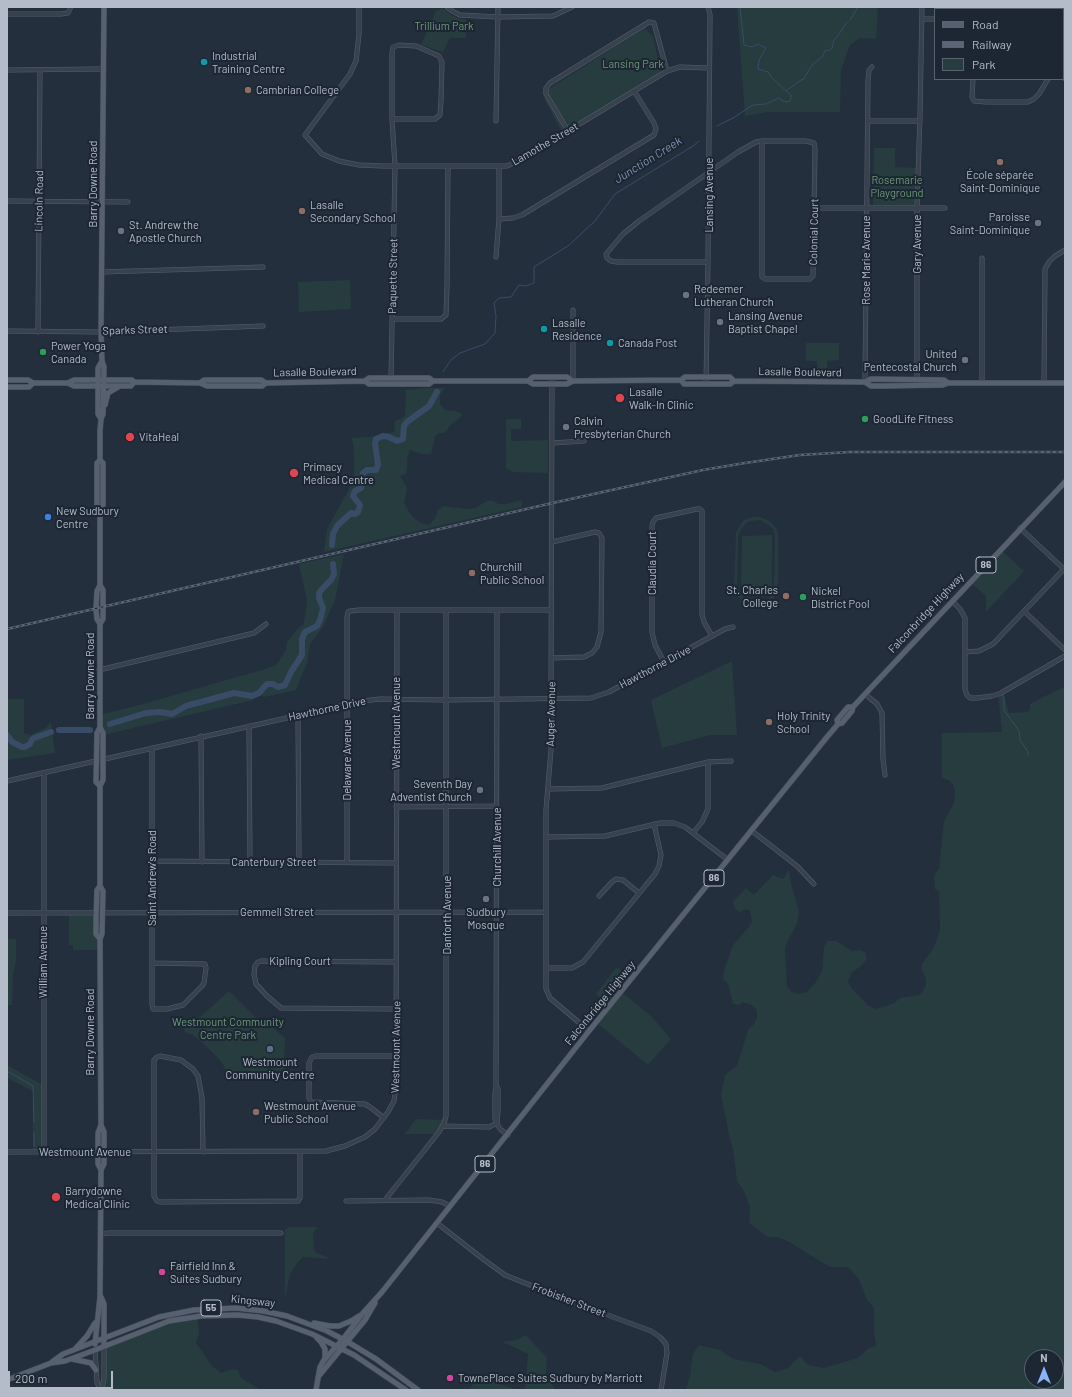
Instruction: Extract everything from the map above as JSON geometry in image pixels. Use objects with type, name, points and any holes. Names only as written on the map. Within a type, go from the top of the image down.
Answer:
[{"type":"main road","name":"Barry Downe Road","points":[[101,1170],[98,1164],[98,1133],[101,1125],[100,939],[102,934],[102,891],[100,886],[100,786],[103,780],[103,733],[100,727],[100,624],[97,619],[96,608],[97,591],[100,585],[100,510],[97,506],[97,463],[100,460],[101,419],[103,411],[101,383],[98,368],[102,361],[104,7]]},
{"type":"main road","name":"Lasalle Boulevard","points":[[528,381],[533,377],[567,377],[573,381]]},
{"type":"main road","name":"Lasalle Boulevard","points":[[365,382],[369,378],[429,378],[432,381],[528,381],[533,384],[567,384],[573,381],[681,380],[685,377],[730,377],[734,381]]},
{"type":"main road","name":"Lasalle Boulevard","points":[[681,380],[684,384],[730,384],[734,381],[865,382],[871,379],[944,380],[948,383]]},
{"type":"main road","name":"Lasalle Boulevard","points":[[7,380],[28,380],[33,383],[68,383],[74,380],[120,386],[132,386],[134,382]]},
{"type":"main road","name":"Lasalle Boulevard","points":[[68,383],[74,386],[83,386],[132,380],[134,382],[200,383],[204,380],[261,380],[266,383],[365,382],[369,384],[429,384],[432,381]]},
{"type":"main road","name":"Lasalle Boulevard","points":[[865,382],[871,386],[917,386],[982,382],[1065,383]]},
{"type":"main road","name":"Lasalle Boulevard","points":[[7,387],[28,387],[33,383]]},
{"type":"main road","name":"Barry Downe Road","points":[[101,383],[98,396],[98,414],[101,419]]},
{"type":"main road","points":[[83,386],[91,389],[98,396]]},
{"type":"main road","points":[[103,411],[108,393],[112,389],[120,386]]},
{"type":"main road","name":"Falconbridge Highway","points":[[340,1347],[363,1313],[379,1296],[589,1031],[838,724],[837,720],[848,707],[852,707],[865,694],[1065,482]]},
{"type":"main road","name":"Barry Downe Road","points":[[100,727],[97,733],[96,762],[96,782],[100,786]]},
{"type":"main road","name":"Barry Downe Road","points":[[100,886],[97,890],[96,913],[96,934],[100,939]]},
{"type":"main road","name":"Barry Downe Road","points":[[95,1350],[100,1296],[101,1170],[104,1164],[104,1132],[101,1125]]},
{"type":"main road","name":"Barry Downe Road","points":[[100,1296],[104,1304],[104,1346]]},
{"type":"main road","name":"Falconbridge Highway","points":[[345,1340],[367,1317],[379,1296]]},
{"type":"main road","name":"Kingsway","points":[[51,1363],[62,1354],[159,1317],[207,1309],[236,1308],[264,1311],[287,1316],[327,1331],[345,1340],[376,1360],[418,1390]]},
{"type":"main road","points":[[300,1321],[338,1326],[351,1321],[363,1313]]},
{"type":"main road","name":"Kingsway","points":[[7,1380],[51,1363],[95,1350],[169,1321],[190,1317],[238,1315],[258,1317],[315,1335],[340,1347],[365,1362],[406,1390]]},
{"type":"main road","points":[[73,1350],[88,1336],[98,1316]]},
{"type":"main road","points":[[315,1335],[325,1349],[324,1360]]},
{"type":"main road","points":[[316,1390],[320,1367],[324,1360],[340,1347]]},
{"type":"main road","points":[[317,1378],[340,1347]]},
{"type":"main road","points":[[71,1358],[87,1361],[93,1365],[96,1370]]},
{"type":"street","points":[[7,14],[61,14],[68,13],[71,7]]},
{"type":"street","name":"Lamothe Street","points":[[358,7],[356,61],[350,74],[305,135],[322,154],[339,161],[359,165],[506,166],[520,160],[667,71],[680,67],[709,68]]},
{"type":"street","points":[[447,7],[452,12],[460,15],[498,18],[553,16],[572,7]]},
{"type":"street","points":[[496,121],[498,7]]},
{"type":"street","name":"Lansing Avenue","points":[[706,384],[710,14],[708,7]]},
{"type":"street","name":"Gary Avenue","points":[[917,386],[917,208],[922,7]]},
{"type":"street","points":[[922,19],[934,19]]},
{"type":"street","points":[[568,131],[546,94],[546,88],[550,83],[649,22],[654,23],[667,71]]},
{"type":"street","name":"Paquette Street","points":[[391,384],[395,166],[392,119],[392,53],[394,47],[399,45],[416,46],[439,56],[442,62],[440,115],[435,119],[392,119]]},
{"type":"street","name":"Rose Marie Avenue","points":[[865,382],[868,80],[869,70],[872,66]]},
{"type":"street","points":[[7,70],[103,69]]},
{"type":"street","name":"Lincoln Road","points":[[38,332],[40,70]]},
{"type":"street","points":[[973,80],[972,97],[974,101],[1028,102],[1039,94],[1047,80]]},
{"type":"street","points":[[499,219],[513,218],[522,215],[654,135],[656,130],[654,123],[634,91]]},
{"type":"street","points":[[868,121],[920,121]]},
{"type":"street","points":[[708,262],[617,262],[611,261],[607,258],[606,254],[623,234],[639,221],[738,152],[756,142],[762,141]]},
{"type":"street","name":"Colonial Court","points":[[762,141],[806,141],[814,143],[813,276],[810,279],[765,279],[762,277],[762,141]]},
{"type":"street","points":[[393,320],[441,320],[446,315],[448,166]]},
{"type":"street","points":[[496,257],[499,219],[499,166]]},
{"type":"street","points":[[7,201],[128,202]]},
{"type":"street","points":[[814,208],[945,208]]},
{"type":"street","points":[[1044,383],[1044,276],[1049,262],[1065,250]]},
{"type":"street","points":[[982,258],[982,382]]},
{"type":"street","points":[[102,272],[263,267]]},
{"type":"street","points":[[573,310],[573,381]]},
{"type":"street","name":"Sparks Street","points":[[7,331],[101,332],[263,326]]},
{"type":"street","name":"Auger Avenue","points":[[552,377],[551,750],[546,837],[546,989],[548,996],[589,1031]]},
{"type":"street","points":[[552,443],[584,441]]},
{"type":"street","name":"Claudia Court","points":[[664,662],[655,645],[652,632],[652,526],[656,518],[697,509],[701,510],[703,516],[702,614],[704,622],[712,636]]},
{"type":"street","points":[[965,652],[979,651],[989,647],[1065,569],[1020,528]]},
{"type":"street","points":[[551,658],[584,657],[592,653],[597,647],[601,632],[602,538],[599,533],[595,532],[552,542]]},
{"type":"street","points":[[952,601],[960,609],[965,618],[965,689],[968,697],[974,698],[992,696],[1001,693],[1065,656]]},
{"type":"street","points":[[397,610],[551,610]]},
{"type":"street","name":"Delaware Avenue","points":[[347,862],[346,617],[350,611],[397,610]]},
{"type":"street","name":"Westmount Avenue","points":[[7,1152],[326,1151],[352,1144],[370,1133],[392,1107],[396,1095],[397,610]]},
{"type":"street","name":"Danforth Avenue","points":[[385,1200],[442,1126],[446,1119],[447,1113],[446,610]]},
{"type":"street","name":"Churchill Avenue","points":[[497,610],[497,912],[495,1091],[495,1113],[497,1124]]},
{"type":"street","points":[[1024,611],[1065,650]]},
{"type":"street","points":[[99,670],[254,633],[266,624]]},
{"type":"street","name":"Hawthorne Drive","points":[[7,781],[96,762],[201,736],[367,700],[583,699],[595,697],[609,692],[725,629],[733,627]]},
{"type":"street","points":[[865,694],[877,704],[882,713],[883,759],[885,775]]},
{"type":"street","points":[[298,715],[299,862]]},
{"type":"street","points":[[249,726],[250,862]]},
{"type":"street","points":[[201,736],[202,862]]},
{"type":"street","name":"Saint Andrew's Road","points":[[152,748],[152,861],[152,912],[152,963],[152,1004],[153,1008],[172,1008],[186,1002],[202,986],[206,976],[206,965],[202,963],[152,963]]},
{"type":"street","points":[[548,789],[602,788],[708,762],[731,761]]},
{"type":"street","points":[[693,832],[702,822],[708,809],[708,762]]},
{"type":"street","name":"William Avenue","points":[[44,773],[44,1152]]},
{"type":"street","points":[[396,807],[497,806]]},
{"type":"street","points":[[546,837],[605,836],[654,824],[674,822],[693,832],[728,860]]},
{"type":"street","points":[[546,968],[572,968],[581,964],[655,874],[660,862],[661,851],[654,824]]},
{"type":"street","points":[[752,831],[797,866],[814,884]]},
{"type":"street","name":"Canterbury Street","points":[[152,861],[396,863]]},
{"type":"street","points":[[599,896],[616,879],[623,880],[639,893]]},
{"type":"street","name":"Gemmell Street","points":[[7,913],[546,912]]},
{"type":"street","name":"Kipling Court","points":[[396,962],[261,961],[255,966],[254,974],[256,984],[281,1008],[396,1009]]},
{"type":"street","points":[[203,1152],[202,1098],[198,1076],[193,1069],[181,1060],[160,1056],[157,1057],[154,1060],[155,1199],[160,1202],[298,1201],[300,1198],[300,1151]]},
{"type":"street","points":[[384,1118],[365,1104],[311,1102],[309,1098],[310,1060],[315,1056],[396,1056]]},
{"type":"street","points":[[442,1126],[488,1127],[497,1124],[500,1129],[508,1135]]},
{"type":"street","points":[[346,1201],[436,1200],[450,1206]]},
{"type":"street","name":"Frobisher Street","points":[[437,1223],[470,1250],[505,1275],[651,1331],[660,1336],[666,1344],[667,1353],[661,1390]]},
{"type":"street","points":[[101,1234],[281,1233]]},
{"type":"street","name":"Barry Downe Road","points":[[101,1390],[104,1377],[104,1346]]},
{"type":"street","name":"Barry Downe Road","points":[[95,1350],[97,1382],[101,1390]]},
{"type":"green space","points":[[737,7],[878,7],[876,39],[860,38],[850,45],[841,70],[840,112],[767,112],[745,116]]},
{"type":"green space","points":[[1065,7],[1065,47],[1064,8],[1044,8]]},
{"type":"green space","name":"Trillium Park","points":[[443,8],[451,15],[466,20],[466,38],[450,38],[443,52],[421,45],[436,11]]},
{"type":"green space","name":"Lansing Park","points":[[644,28],[653,36],[661,74],[563,134],[546,102],[544,92]]},
{"type":"green space","name":"Rosemarie Playground","points":[[874,148],[895,148],[895,167],[917,168],[916,205],[873,206]]},
{"type":"green space","points":[[350,280],[351,309],[299,312],[298,282]]},
{"type":"green space","points":[[806,343],[839,343],[839,360],[827,361],[827,376],[818,376],[817,361],[806,361]]},
{"type":"green space","points":[[445,388],[440,395],[440,403],[445,410],[455,411],[462,414],[460,418],[451,424],[444,433],[438,433],[435,437],[431,454],[422,454],[410,450],[407,458],[406,474],[400,476],[407,488],[404,503],[409,512],[421,523],[429,525],[435,518],[438,510],[443,506],[467,509],[475,508],[487,501],[507,504],[522,500],[522,507],[324,552],[327,529],[354,480],[354,451],[352,438],[369,437],[394,432],[395,421],[405,415],[406,390]]},
{"type":"green space","points":[[506,419],[521,419],[521,429],[511,429],[511,441],[548,440],[548,473],[513,472],[506,468]]},
{"type":"green space","points":[[754,517],[761,517],[771,522],[776,528],[778,535],[778,581],[774,598],[767,605],[752,607],[743,602],[737,595],[734,587],[736,532],[744,520]],"holes":[[[760,520],[773,529],[775,536],[773,592],[768,600],[762,603],[753,603],[743,597],[737,586],[738,537],[741,529],[750,521]]]},
{"type":"green space","points":[[772,535],[772,589],[741,589],[742,536]]},
{"type":"green space","points":[[1000,549],[1024,571],[986,612],[986,596],[970,582]]},
{"type":"green space","points":[[344,554],[335,600],[323,627],[310,644],[307,663],[296,690],[264,697],[262,695],[254,698],[253,700],[103,735],[99,715],[140,705],[276,665],[286,650],[287,642],[298,628],[303,625],[307,600],[299,564]]},
{"type":"green space","points":[[732,661],[737,735],[710,735],[662,748],[651,700]]},
{"type":"green space","points":[[1065,687],[1065,1390],[686,1390],[690,1376],[693,1354],[699,1345],[720,1350],[733,1359],[760,1364],[775,1372],[788,1368],[800,1356],[808,1365],[824,1368],[858,1358],[869,1348],[876,1346],[874,1332],[874,1308],[867,1300],[859,1279],[848,1267],[830,1267],[789,1242],[778,1237],[768,1237],[749,1223],[750,1207],[743,1189],[737,1181],[733,1148],[721,1094],[725,1075],[737,1066],[748,1030],[754,1024],[757,1017],[757,1010],[752,1005],[743,1002],[739,1005],[733,1004],[728,984],[723,979],[724,970],[733,945],[752,922],[750,911],[745,909],[740,912],[735,909],[733,902],[746,888],[754,895],[773,875],[783,879],[789,870],[791,884],[799,912],[797,924],[785,948],[787,986],[792,992],[798,994],[807,992],[816,982],[822,971],[824,947],[828,941],[836,941],[852,951],[860,950],[865,952],[867,959],[860,967],[852,972],[848,981],[851,988],[869,1006],[876,1009],[892,1004],[901,998],[919,995],[922,993],[926,985],[926,979],[921,965],[933,949],[940,930],[939,892],[935,889],[934,879],[935,874],[939,869],[944,821],[954,803],[955,791],[953,784],[950,781],[942,778],[942,733],[1002,732],[998,694],[1003,692],[1009,713],[1027,712],[1030,710],[1030,704]]},
{"type":"green space","points":[[7,699],[24,699],[24,733],[30,735],[46,728],[51,722],[55,753],[7,760]]},
{"type":"green space","points":[[69,913],[96,913],[96,934],[99,939],[99,950],[73,950],[73,945],[69,945]]},
{"type":"green space","points":[[7,939],[16,939],[16,960],[13,976],[12,1005],[7,1005]]},
{"type":"green space","points":[[617,967],[632,980],[622,992],[651,1016],[671,1039],[648,1065],[597,1023],[611,1006],[596,994]]},
{"type":"green space","name":"Westmount Community Centre Park","points":[[229,991],[264,1026],[267,1023],[285,1038],[284,1072],[227,1072],[221,1061],[202,1042],[193,1035],[184,1032],[185,1024],[201,1016]]},
{"type":"green space","points":[[7,1065],[43,1085],[43,1152],[33,1152],[33,1091],[7,1078]]},
{"type":"green space","points":[[416,1119],[445,1120],[436,1134],[405,1134]]},
{"type":"green space","points":[[289,1227],[317,1227],[313,1233],[314,1250],[317,1253],[331,1259],[303,1257],[290,1274],[285,1298],[285,1230]]},
{"type":"green space","points":[[197,1316],[199,1334],[196,1342],[211,1365],[221,1373],[232,1369],[238,1370],[241,1378],[261,1390],[102,1390],[104,1346],[150,1328]]},
{"type":"green space","points":[[526,1335],[547,1358],[546,1373],[555,1390],[525,1390],[528,1354],[503,1342],[516,1340]]},
{"type":"green space","points":[[478,1377],[494,1382],[518,1390],[469,1390]]},
{"type":"waterway","points":[[717,126],[753,105],[766,104],[779,98],[787,102],[790,101],[791,98],[791,95],[773,79],[768,72],[758,69],[759,60],[766,48],[758,44],[752,47],[744,45],[740,7]]},
{"type":"waterway","name":"Junction Creek","points":[[850,20],[858,7]]},
{"type":"waterway","name":"Junction Creek","points":[[786,91],[804,79],[813,64],[822,57],[825,51],[832,48],[834,40],[847,22]]},
{"type":"waterway","name":"Junction Creek","points":[[443,372],[451,360],[460,353],[485,344],[495,333],[496,316],[494,303],[499,298],[511,297],[519,285],[526,286],[534,283],[534,267],[568,246],[595,221],[615,194],[699,141]]},
{"type":"waterway","name":"Junction Creek","points":[[332,545],[333,534],[337,526],[351,513],[355,514],[358,512],[360,505],[353,496],[355,491],[361,488],[363,473],[367,470],[376,470],[378,465],[375,443],[376,439],[383,436],[397,441],[403,439],[404,426],[407,422],[429,406],[437,392]]},
{"type":"waterway","name":"Junction Creek","points":[[110,724],[146,713],[160,712],[172,714],[186,706],[234,693],[252,696],[259,693],[267,684],[273,684],[278,687],[285,685],[302,655],[302,639],[305,632],[317,626],[320,620],[323,608],[319,598],[319,593],[331,580],[334,574],[333,564]]},
{"type":"waterway","points":[[1002,695],[1004,698],[1004,710],[1019,731],[1020,740],[1028,752],[1028,755]]},
{"type":"waterway","name":"Junction Creek","points":[[59,730],[90,730]]},
{"type":"waterway","name":"Junction Creek","points":[[7,735],[12,742],[25,747],[30,744],[34,738],[51,732]]},
{"type":"waterway","points":[[7,1071],[33,1086],[34,1122]]},
{"type":"waterway","points":[[34,1133],[34,1146]]},
{"type":"railway","points":[[7,629],[548,504],[703,470],[800,455],[850,452],[1065,452]]},
{"type":"place","name":"Industrial Training Centre","points":[[204,62]]},
{"type":"place","name":"Cambrian College","points":[[248,90]]},
{"type":"place","name":"École séparée Saint-Dominique","points":[[1000,162]]},
{"type":"place","name":"Lasalle Secondary School","points":[[302,211]]},
{"type":"place","name":"Paroisse Saint-Dominique","points":[[1038,223]]},
{"type":"place","name":"St. Andrew the Apostle Church","points":[[121,231]]},
{"type":"place","name":"Redeemer Lutheran Church","points":[[686,295]]},
{"type":"place","name":"Lansing Avenue Baptist Chapel","points":[[720,322]]},
{"type":"place","name":"Lasalle Residence","points":[[544,329]]},
{"type":"place","name":"Canada Post","points":[[610,343]]},
{"type":"place","name":"Power Yoga Canada","points":[[43,352]]},
{"type":"place","name":"United Pentecostal Church","points":[[965,360]]},
{"type":"place","name":"Lasalle Walk-In Clinic","points":[[620,398]]},
{"type":"place","name":"GoodLife Fitness","points":[[865,419]]},
{"type":"place","name":"Calvin Presbyterian Church","points":[[566,427]]},
{"type":"place","name":"VitaHeal","points":[[130,437]]},
{"type":"place","name":"Primacy Medical Centre","points":[[294,473]]},
{"type":"place","name":"New Sudbury Centre","points":[[48,517]]},
{"type":"place","name":"Churchill Public School","points":[[472,573]]},
{"type":"place","name":"St. Charles College","points":[[786,596]]},
{"type":"place","name":"Nickel District Pool","points":[[803,597]]},
{"type":"place","name":"Holy Trinity School","points":[[769,722]]},
{"type":"place","name":"Seventh Day Adventist Church","points":[[480,790]]},
{"type":"place","name":"Sudbury Mosque","points":[[486,899]]},
{"type":"place","name":"Westmount Community Centre","points":[[270,1049]]},
{"type":"place","name":"Westmount Avenue Public School","points":[[256,1112]]},
{"type":"place","name":"Barrydowne Medical Clinic","points":[[56,1197]]},
{"type":"place","name":"Fairfield Inn & Suites Sudbury","points":[[162,1272]]},
{"type":"place","name":"TownePlace Suites Sudbury by Marriott","points":[[450,1378]]}]
